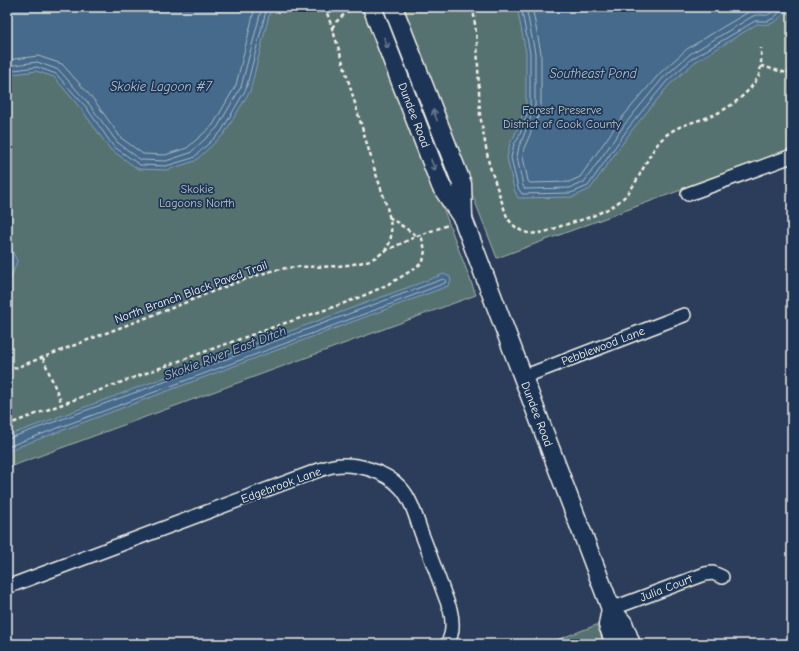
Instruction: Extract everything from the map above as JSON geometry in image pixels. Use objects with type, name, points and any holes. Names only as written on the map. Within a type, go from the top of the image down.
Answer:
[{"type":"main road","name":"Dundee Road","points":[[372,7],[441,186],[463,219],[611,610],[623,622],[631,644]]},
{"type":"main road","name":"Dundee Road","points":[[393,7],[462,184],[463,219]]},
{"type":"main road","name":"Dundee Road","points":[[611,610],[608,625],[615,644]]},
{"type":"street","points":[[688,194],[792,156]]},
{"type":"street","name":"Pebblewood Lane","points":[[523,377],[684,315]]},
{"type":"street","name":"Edgebrook Lane","points":[[7,587],[319,470],[333,466],[347,465],[380,474],[391,479],[402,488],[412,507],[450,609],[453,622],[452,632],[448,642]]},
{"type":"street","name":"Julia Court","points":[[611,610],[705,574],[713,573],[722,577]]},
{"type":"path","points":[[325,7],[389,216],[392,229],[390,240],[385,251]]},
{"type":"path","points":[[332,28],[351,7]]},
{"type":"path","points":[[473,7],[477,42],[480,115],[489,164],[507,217],[511,224],[520,230],[530,233],[540,232],[585,219],[619,202],[632,188],[657,144],[665,136],[675,129],[712,116],[737,101],[750,88],[758,75],[761,66],[760,48]]},
{"type":"path","points":[[761,66],[787,73],[792,71]]},
{"type":"path","points":[[389,216],[417,236]]},
{"type":"path","name":"North Branch Black Paved Trail","points":[[7,372],[266,273],[292,267],[351,265],[372,259],[385,251],[417,236],[463,219]]},
{"type":"path","points":[[7,425],[269,329],[356,299],[408,274],[424,262],[425,250],[421,235]]},
{"type":"path","points":[[43,358],[62,404]]},
{"type":"green space","name":"Skokie Lagoons North","points":[[7,7],[367,7],[476,295],[7,468]]},
{"type":"green space","name":"Forest Preserve District of Cook County","points":[[399,7],[792,7],[792,149],[497,258]]},
{"type":"green space","points":[[388,10],[451,178],[445,180],[382,12]]},
{"type":"green space","points":[[599,624],[606,644],[546,644]]},
{"type":"water","name":"Skokie Lagoon #7","points":[[7,7],[271,7],[250,91],[224,134],[195,161],[167,170],[138,169],[110,149],[82,110],[54,77],[36,71],[7,75]]},
{"type":"water","name":"Southeast Pond","points":[[517,7],[789,7],[773,23],[757,24],[695,62],[670,84],[632,130],[590,189],[573,197],[518,198],[514,189],[507,158],[510,143],[514,137],[526,106],[526,53]]},
{"type":"water","points":[[7,240],[17,261],[7,289]]},
{"type":"water","points":[[444,274],[450,277],[451,281],[448,286],[7,451],[7,436]]},
{"type":"water label","name":"Skokie River East Ditch","points":[[225,353]]}]
